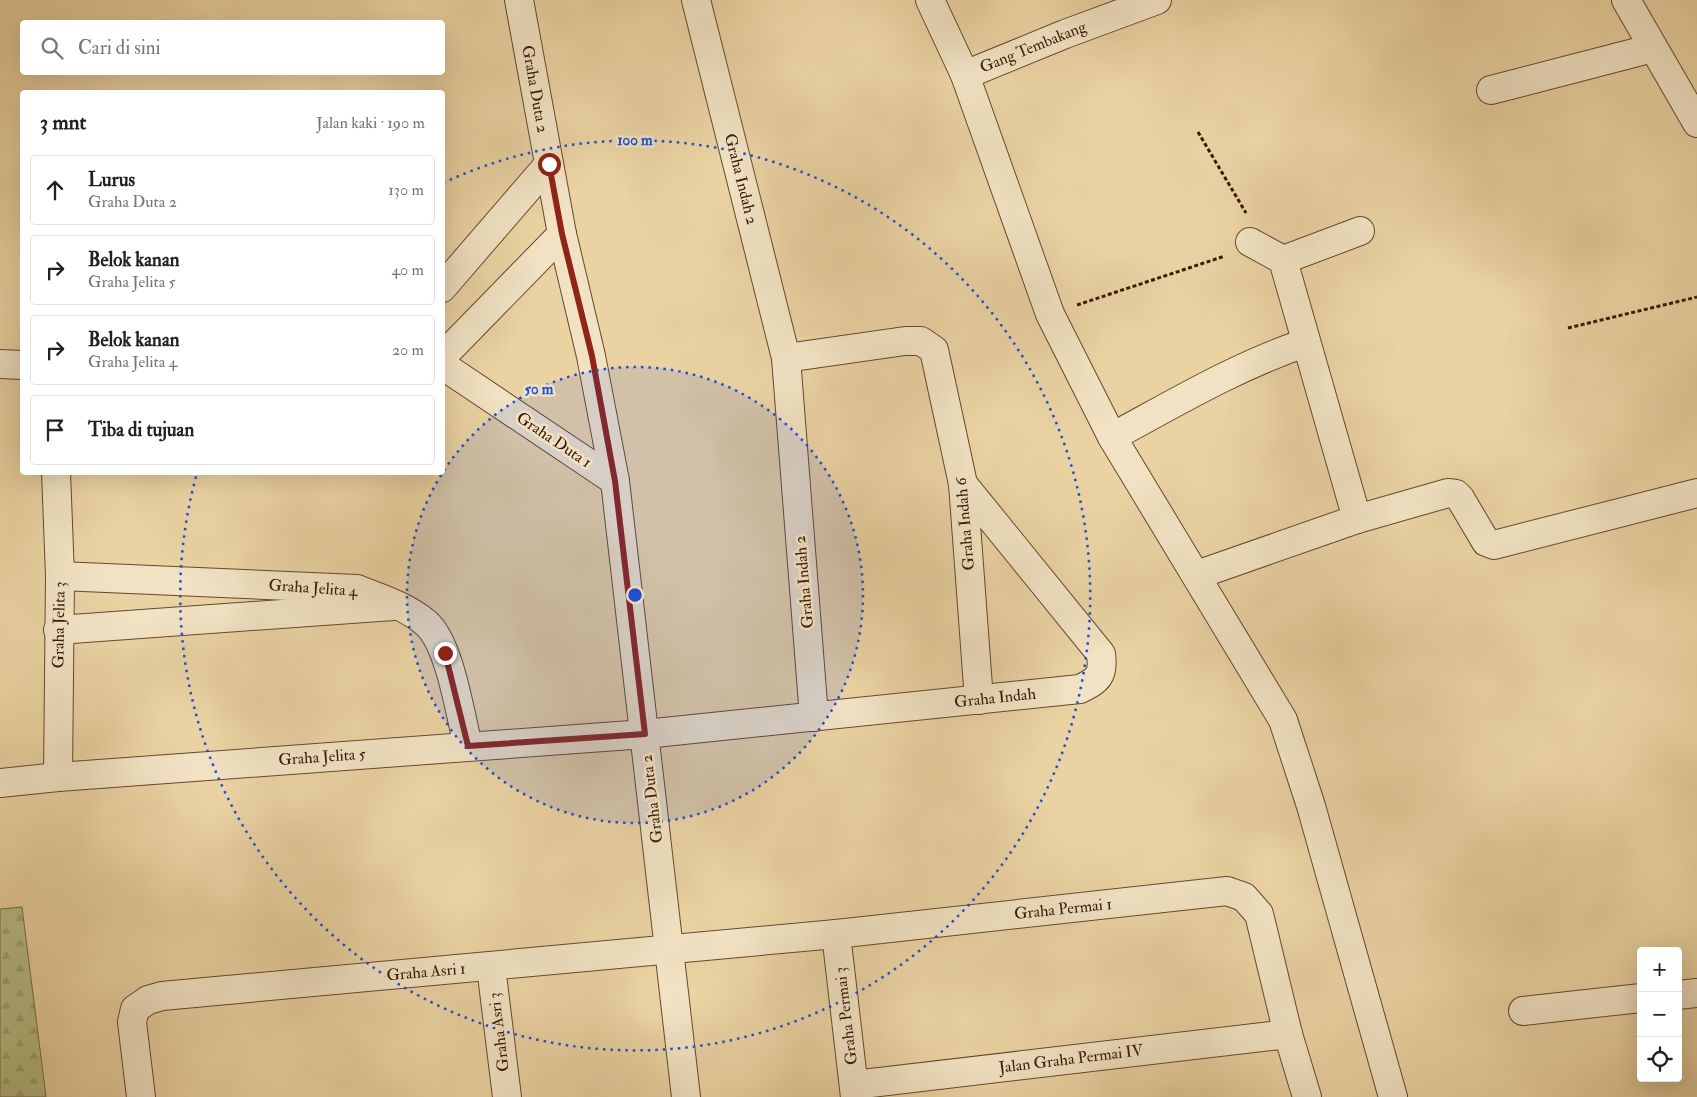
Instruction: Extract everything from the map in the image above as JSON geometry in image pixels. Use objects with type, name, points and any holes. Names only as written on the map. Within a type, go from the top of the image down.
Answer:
[{"type":"street","name":"Graha Indah 2","points":[[696,0],[786,358],[814,717]]},
{"type":"street","points":[[930,0],[965,75],[1050,314],[1112,437],[1284,720],[1311,806],[1393,1097]]},
{"type":"street","name":"Gang Tembakang","points":[[965,75],[1065,34],[1157,0]]},
{"type":"street","points":[[1626,0],[1697,123]]},
{"type":"street","name":"Graha Duta 2","points":[[527,2],[549,164],[562,234],[592,356],[615,481],[686,1097]]},
{"type":"street","points":[[1491,90],[1653,48]]},
{"type":"street","points":[[445,285],[549,164]]},
{"type":"street","points":[[1283,260],[1360,231]]},
{"type":"street","points":[[445,354],[562,234]]},
{"type":"street","points":[[1250,242],[1283,260],[1305,343],[1357,519]]},
{"type":"street","name":"Graha Indah 6","points":[[786,358],[905,341],[921,341],[934,350],[963,484],[979,700]]},
{"type":"street","points":[[1112,437],[1210,385],[1280,351],[1305,343]]},
{"type":"street","points":[[0,364],[20,365]]},
{"type":"street","name":"Graha Duta 1","points":[[445,367],[615,481]]},
{"type":"street","name":"Graha Jelita 3","points":[[56,475],[60,576],[58,777]]},
{"type":"street","name":"Graha Indah","points":[[645,734],[1080,689],[1096,681],[1103,668],[1102,654],[963,484]]},
{"type":"street","points":[[1196,575],[1357,519],[1448,494],[1456,494],[1460,498],[1486,542],[1494,545],[1697,492]]},
{"type":"street","name":"Graha Jelita 4","points":[[60,576],[356,589],[400,606],[427,624],[445,653],[468,746]]},
{"type":"street","points":[[58,630],[400,606]]},
{"type":"street","name":"Graha Jelita 5","points":[[0,783],[58,777],[645,734]]},
{"type":"street","name":"Graha Permai 1","points":[[670,950],[836,934],[1227,891],[1244,896],[1259,914],[1288,1034],[1307,1097]]},
{"type":"street","name":"Graha Permai 3","points":[[836,934],[855,1091]]},
{"type":"street","name":"Graha Asri 1","points":[[141,1097],[132,1022],[135,1009],[148,1000],[181,994],[670,950]]},
{"type":"street","name":"Graha Asri 3","points":[[491,967],[507,1097]]},
{"type":"street","points":[[1682,995],[1697,993]]},
{"type":"street","points":[[1523,1011],[1637,998]]},
{"type":"street","name":"Jalan Graha Permai IV","points":[[855,1091],[1288,1034]]},
{"type":"path","points":[[1050,314],[1236,252],[1250,242],[1255,228],[1198,132]]},
{"type":"path","points":[[1568,328],[1697,297]]},
{"type":"green space","points":[[22,907],[46,1097],[0,1097],[0,909]]},
{"type":"route","points":[[445,653],[468,746],[645,734],[615,481],[592,356],[562,234],[549,164]]}]
